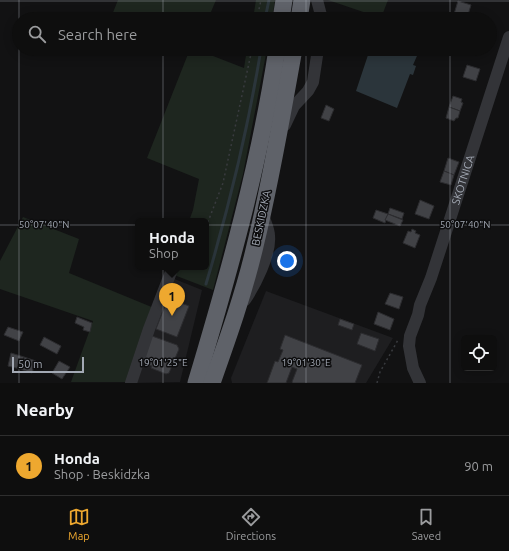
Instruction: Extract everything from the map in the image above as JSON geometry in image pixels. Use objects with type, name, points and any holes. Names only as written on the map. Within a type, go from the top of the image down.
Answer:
[{"type":"highway","points":[[282,12],[284,0]]},
{"type":"highway","points":[[300,12],[302,0]]},
{"type":"highway","name":"BESKIDZKA","points":[[196,383],[250,187],[272,84],[276,56]]},
{"type":"highway","name":"BESKIDZKA","points":[[212,383],[238,311],[255,246],[276,148],[293,56]]},
{"type":"highway","points":[[224,383],[223,377],[235,337],[238,311]]},
{"type":"highway","points":[[185,383],[190,378],[208,341]]},
{"type":"street","points":[[317,0],[320,12]]},
{"type":"street","name":"SKOTNICA","points":[[412,383],[413,368],[409,346],[410,336],[431,278],[509,37]]},
{"type":"street","points":[[276,148],[294,106],[308,91],[313,82],[317,56]]},
{"type":"street","points":[[131,383],[149,329],[171,272]]},
{"type":"street","name":"SKOTNICA","points":[[413,368],[420,383]]},
{"type":"path","points":[[258,12],[261,0]]},
{"type":"path","points":[[209,219],[223,183],[250,56]]},
{"type":"path","points":[[377,383],[380,372],[400,336]]},
{"type":"shaded area","points":[[118,0],[216,0],[211,12],[113,12]]},
{"type":"shaded area","points":[[256,0],[275,0],[273,12],[254,12]]},
{"type":"shaded area","points":[[328,0],[388,0],[383,12],[363,12]]},
{"type":"shaded area","points":[[187,56],[213,56],[244,68],[246,56],[266,56],[243,174],[213,290],[169,273],[170,270],[209,270],[209,218],[190,218],[199,179],[147,158]]},
{"type":"shaded area","points":[[368,56],[417,56],[413,65],[416,66],[413,75],[410,74],[397,108],[356,91]]},
{"type":"shaded area","points":[[23,217],[79,239],[69,273],[154,308],[126,382],[71,382],[93,321],[0,289],[0,261]]},
{"type":"shaded area","points":[[172,278],[202,290],[180,382],[132,383]]},
{"type":"shaded area","points":[[266,291],[393,338],[366,383],[232,383],[231,378]]},
{"type":"building","points":[[458,1],[471,5],[469,12],[455,12]]},
{"type":"building","points":[[467,65],[480,69],[476,81],[463,77]]},
{"type":"building","points":[[453,96],[462,99],[461,102],[463,103],[460,111],[449,107]]},
{"type":"building","points":[[326,105],[334,109],[329,121],[321,118]]},
{"type":"building","points":[[449,107],[460,111],[458,118],[454,121],[446,118]]},
{"type":"building","points":[[448,158],[459,162],[454,175],[444,171]]},
{"type":"building","points":[[444,171],[454,175],[451,185],[440,182]]},
{"type":"building","points":[[420,200],[434,206],[429,219],[415,214]]},
{"type":"building","points":[[390,208],[404,213],[402,219],[388,214]]},
{"type":"building","points":[[376,210],[388,214],[385,223],[373,218]]},
{"type":"building","points":[[388,214],[403,220],[400,226],[385,220]]},
{"type":"building","points":[[412,229],[416,231],[415,233],[420,235],[415,248],[403,243],[408,231],[411,232]]},
{"type":"building","points":[[390,293],[403,297],[399,309],[385,304]]},
{"type":"building","points":[[168,298],[189,306],[177,337],[156,329]]},
{"type":"building","points":[[378,312],[394,319],[390,330],[374,324]]},
{"type":"building","points":[[77,317],[92,323],[90,332],[83,330],[84,327],[75,323]]},
{"type":"building","points":[[340,319],[354,324],[352,330],[338,325]]},
{"type":"building","points":[[8,327],[23,332],[19,341],[4,335]]},
{"type":"building","points":[[361,333],[379,339],[375,351],[357,344]]},
{"type":"building","points":[[285,335],[362,365],[355,383],[293,383],[292,382],[297,369],[292,367],[286,383],[267,383],[275,361],[278,362],[283,350],[280,349]]},
{"type":"building","points":[[152,336],[177,345],[179,349],[169,373],[166,374],[151,368],[152,366],[148,365],[146,367],[148,361],[144,359]]},
{"type":"building","points":[[44,337],[61,346],[57,354],[40,345]]},
{"type":"building","points":[[11,353],[24,357],[20,369],[8,366]]},
{"type":"building","points":[[24,357],[36,361],[32,373],[20,369]]},
{"type":"building","points":[[59,361],[70,367],[62,379],[52,373]]},
{"type":"waterway","points":[[266,12],[269,0]]},
{"type":"waterway","points":[[206,284],[237,168],[260,56]]},
{"type":"place","name":"Honda","points":[[172,316]]}]
